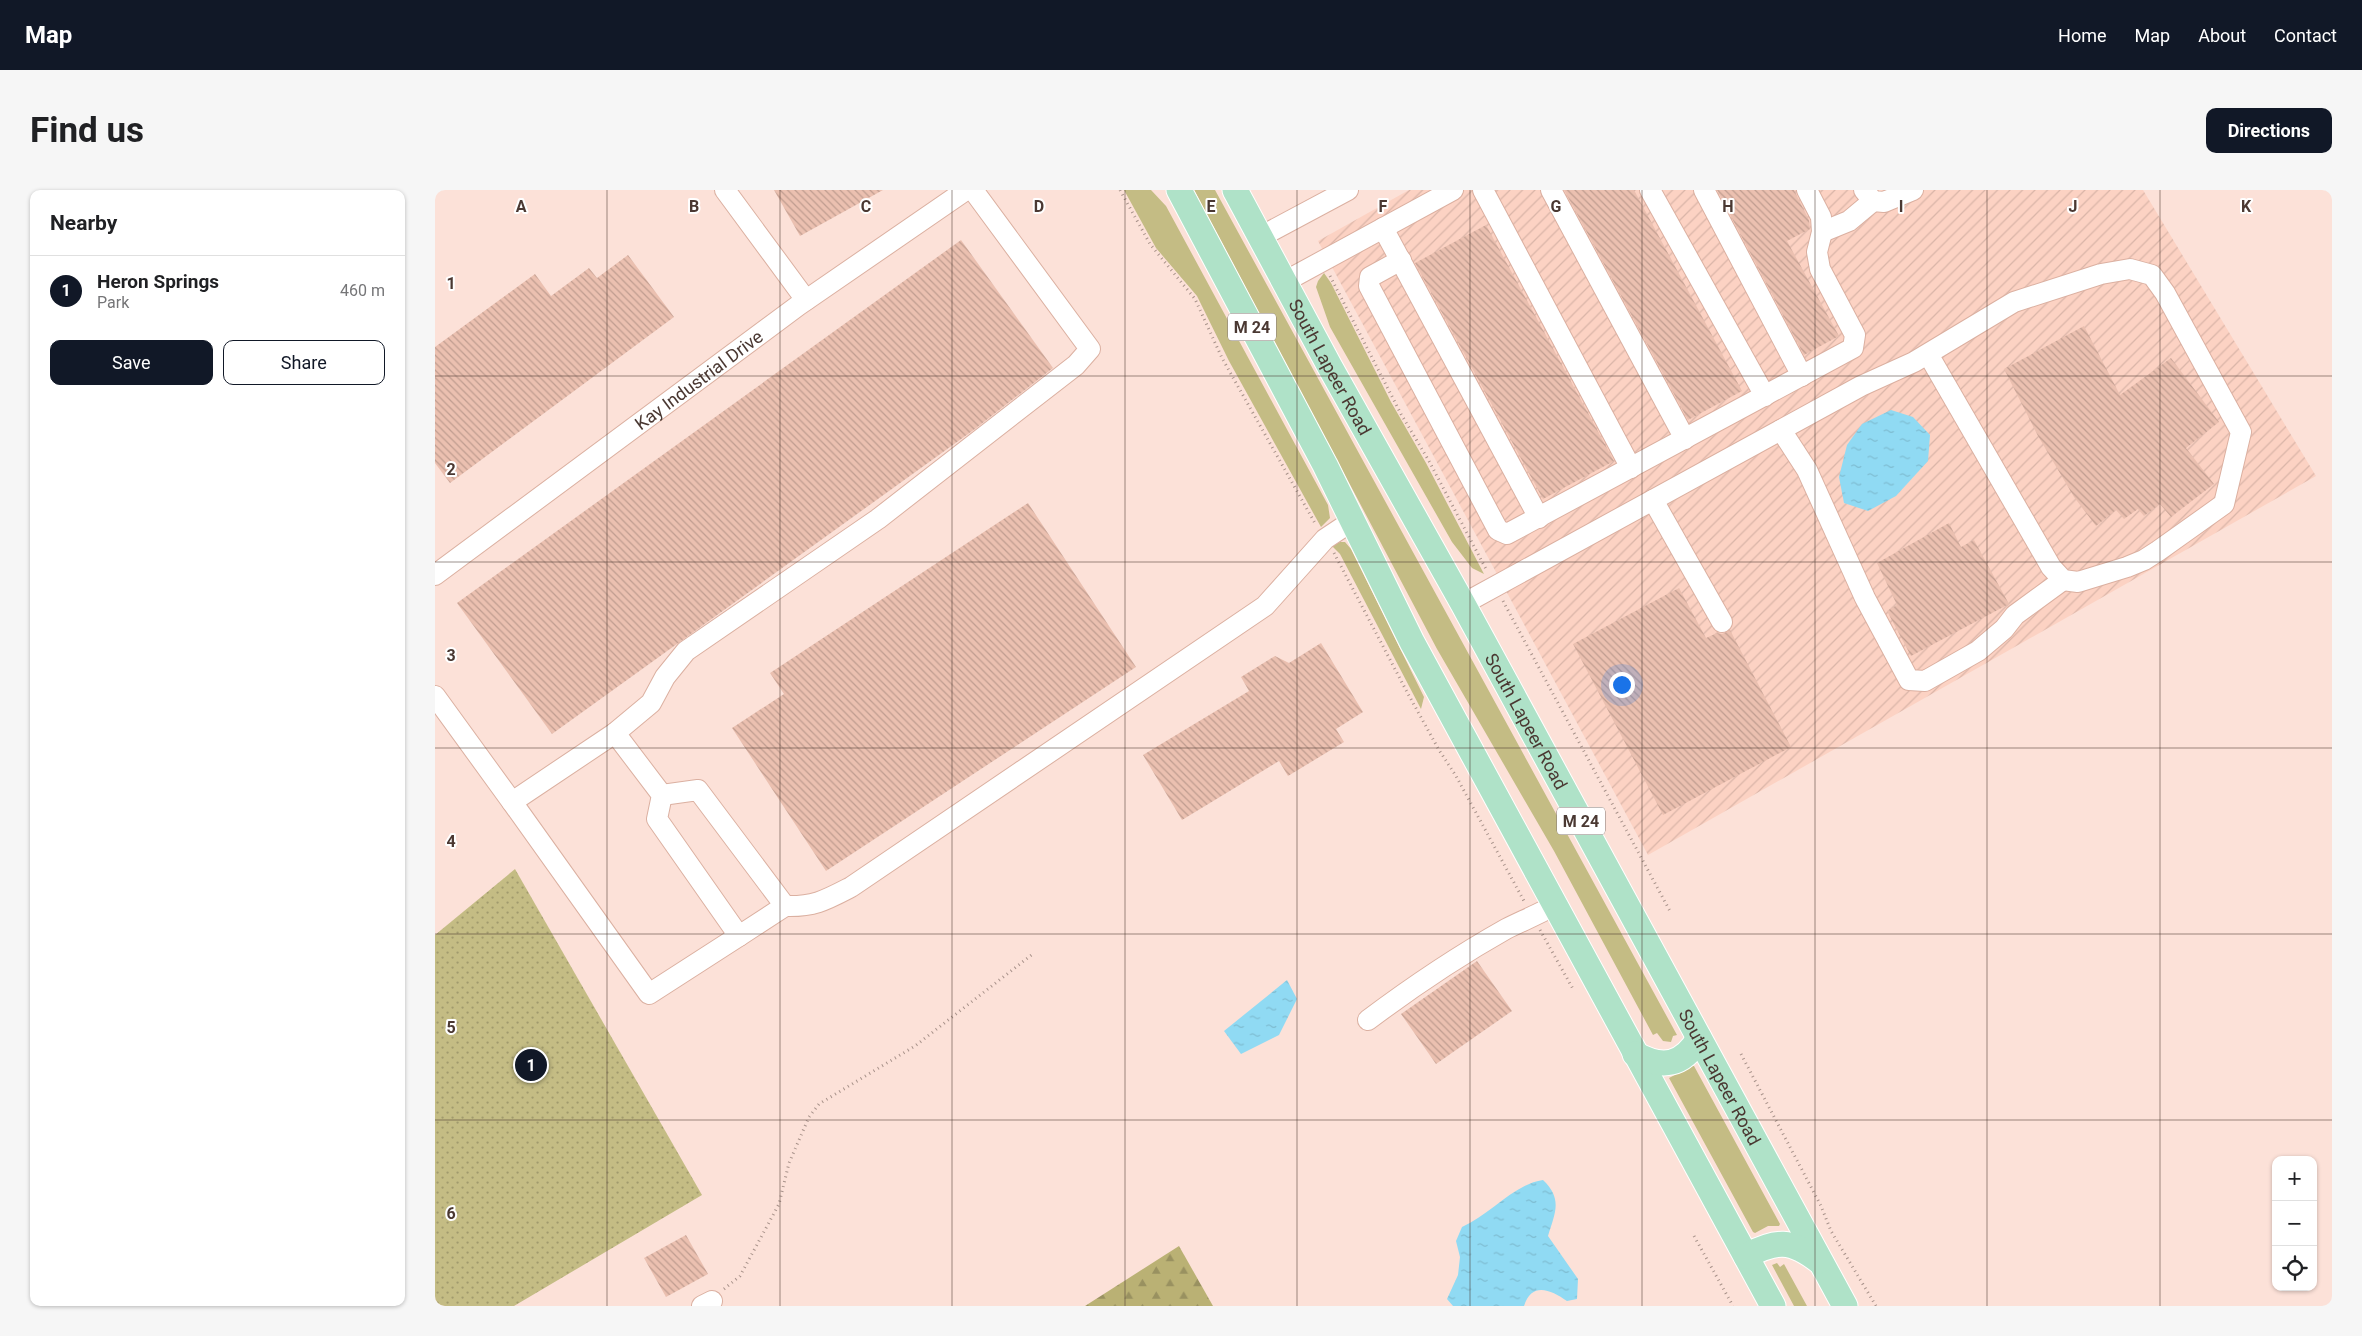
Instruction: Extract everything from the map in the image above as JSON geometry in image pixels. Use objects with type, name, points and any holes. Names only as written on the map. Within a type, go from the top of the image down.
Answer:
[{"type":"main road","name":"M 24","points":[[1179,190],[1321,456],[1411,642],[1773,1306]]},
{"type":"main road","name":"South Lapeer Road","points":[[1235,190],[1463,604],[1845,1306]]},
{"type":"main road","points":[[1635,1054],[1649,1062],[1658,1064],[1668,1063],[1687,1054],[1699,1038]]},
{"type":"main road","points":[[1746,1256],[1765,1246],[1786,1244],[1797,1246],[1819,1261]]},
{"type":"street","points":[[725,190],[806,300]]},
{"type":"street","name":"Kay Industrial Drive","points":[[435,575],[806,300],[966,190]]},
{"type":"street","points":[[512,802],[615,732],[651,703],[665,677],[686,651],[879,519],[1076,365],[1090,349],[973,190]]},
{"type":"street","points":[[1260,237],[1348,190]]},
{"type":"street","points":[[1284,282],[1453,190]]},
{"type":"street","points":[[1483,190],[1631,468]]},
{"type":"street","points":[[1551,190],[1685,439]]},
{"type":"street","points":[[1650,190],[1765,396]]},
{"type":"street","points":[[1704,190],[1802,376]]},
{"type":"street","points":[[1401,260],[1370,277],[1369,286],[1498,530],[1507,534],[1853,348],[1855,335],[1820,269],[1817,252],[1822,232],[1821,217],[1807,190]]},
{"type":"street","points":[[1822,232],[1849,221],[1869,196],[1884,202],[1913,190]]},
{"type":"street","points":[[1383,228],[1539,518]]},
{"type":"street","points":[[1463,604],[1781,430],[1928,354],[2014,302],[2101,274],[2130,269],[2151,275],[2165,293],[2241,432],[2223,504],[2143,560],[2078,582],[2063,580],[2051,567],[1928,354]]},
{"type":"street","points":[[1781,430],[1807,470],[1865,598],[1909,680],[1925,681],[1978,651],[2004,629],[2015,616],[2063,580]]},
{"type":"street","points":[[1653,500],[1722,622]]},
{"type":"street","points":[[435,696],[649,994],[785,906],[807,906],[851,887],[1265,606],[1325,539],[1352,521]]},
{"type":"street","points":[[615,732],[662,795],[657,819],[739,936]]},
{"type":"street","points":[[662,795],[699,790],[785,906]]},
{"type":"street","points":[[1368,1020],[1429,976],[1508,928],[1555,906]]},
{"type":"path","points":[[1120,190],[1150,244],[1195,299],[1223,358],[1325,539],[1337,556],[1407,692],[1439,750],[1456,776],[1573,989]]},
{"type":"path","points":[[1333,281],[1401,414],[1429,461],[1489,574]]},
{"type":"path","points":[[1502,600],[1671,913]]},
{"type":"path","points":[[707,1303],[740,1276],[779,1204],[789,1163],[809,1117],[819,1104],[915,1046],[1034,953]]},
{"type":"path","points":[[1741,1054],[1821,1206],[1831,1231],[1876,1306]]},
{"type":"path","points":[[1694,1236],[1733,1306]]},
{"type":"shaded area","points":[[1124,190],[1151,190],[1166,206],[1328,505],[1330,518],[1321,527],[1229,361],[1197,296],[1156,248]]},
{"type":"shaded area","points":[[1194,190],[1215,190],[1677,1035],[1673,1036],[1671,1042],[1663,1041],[1657,1033],[1653,1035],[1554,851],[1437,649]]},
{"type":"shaded area","points":[[1409,190],[2143,190],[2316,476],[1648,855],[1318,241]]},
{"type":"shaded area","points":[[1324,273],[1484,574],[1472,568],[1452,542],[1330,327],[1316,287]]},
{"type":"shaded area","points":[[1345,542],[1351,549],[1424,697],[1421,709],[1340,554],[1332,546]]},
{"type":"shaded area","points":[[515,869],[702,1195],[514,1306],[435,1306],[435,935]]},
{"type":"shaded area","points":[[1694,1066],[1780,1224],[1779,1226],[1768,1226],[1755,1233],[1753,1232],[1669,1078]]},
{"type":"shaded area","points":[[1777,1263],[1780,1267],[1784,1264],[1807,1306],[1794,1306],[1772,1265]]},
{"type":"green space","points":[[1179,1246],[1213,1306],[1085,1306]]},
{"type":"water","points":[[1891,410],[1913,417],[1930,435],[1928,461],[1896,496],[1868,511],[1844,503],[1839,477],[1847,445],[1862,424]]},
{"type":"water","points":[[1287,980],[1297,999],[1279,1035],[1241,1054],[1224,1031]]},
{"type":"water","points":[[1543,1180],[1553,1194],[1556,1206],[1548,1236],[1578,1279],[1577,1299],[1567,1301],[1555,1294],[1542,1290],[1532,1293],[1527,1298],[1524,1306],[1453,1306],[1447,1299],[1458,1275],[1460,1257],[1456,1241],[1462,1227],[1522,1187]]},
{"type":"building","points":[[774,190],[883,190],[800,236]]},
{"type":"building","points":[[1564,190],[1634,190],[1742,391],[1688,420]]},
{"type":"building","points":[[1717,190],[1794,190],[1809,220],[1810,229],[1787,241],[1839,336],[1804,355]]},
{"type":"building","points":[[1486,225],[1614,461],[1543,499],[1415,263]]},
{"type":"building","points":[[961,240],[1053,368],[975,429],[552,734],[457,603]]},
{"type":"building","points":[[628,255],[674,317],[450,483],[435,463],[435,347],[535,274],[551,296],[589,268],[597,278]]},
{"type":"building","points":[[2084,326],[2120,395],[2171,358],[2219,422],[2186,448],[2214,484],[2171,517],[2160,504],[2144,516],[2138,509],[2124,519],[2116,510],[2096,526],[2074,497],[2038,436],[2004,369]]},
{"type":"building","points":[[1028,503],[1136,667],[826,871],[732,728],[784,694],[770,673]]},
{"type":"building","points":[[1949,523],[1961,547],[1974,540],[2009,604],[1911,656],[1887,611],[1897,605],[1877,563]]},
{"type":"building","points":[[1679,588],[1706,638],[1730,630],[1791,747],[1663,815],[1573,644]]},
{"type":"building","points":[[1321,643],[1363,712],[1336,729],[1344,742],[1288,776],[1279,761],[1182,820],[1143,755],[1249,691],[1241,677],[1275,656],[1289,663]]},
{"type":"building","points":[[1477,961],[1512,1011],[1436,1064],[1401,1014]]},
{"type":"building","points":[[686,1235],[708,1274],[666,1297],[644,1258]]},
{"type":"place","name":"Heron Springs","points":[[531,1065]]}]
